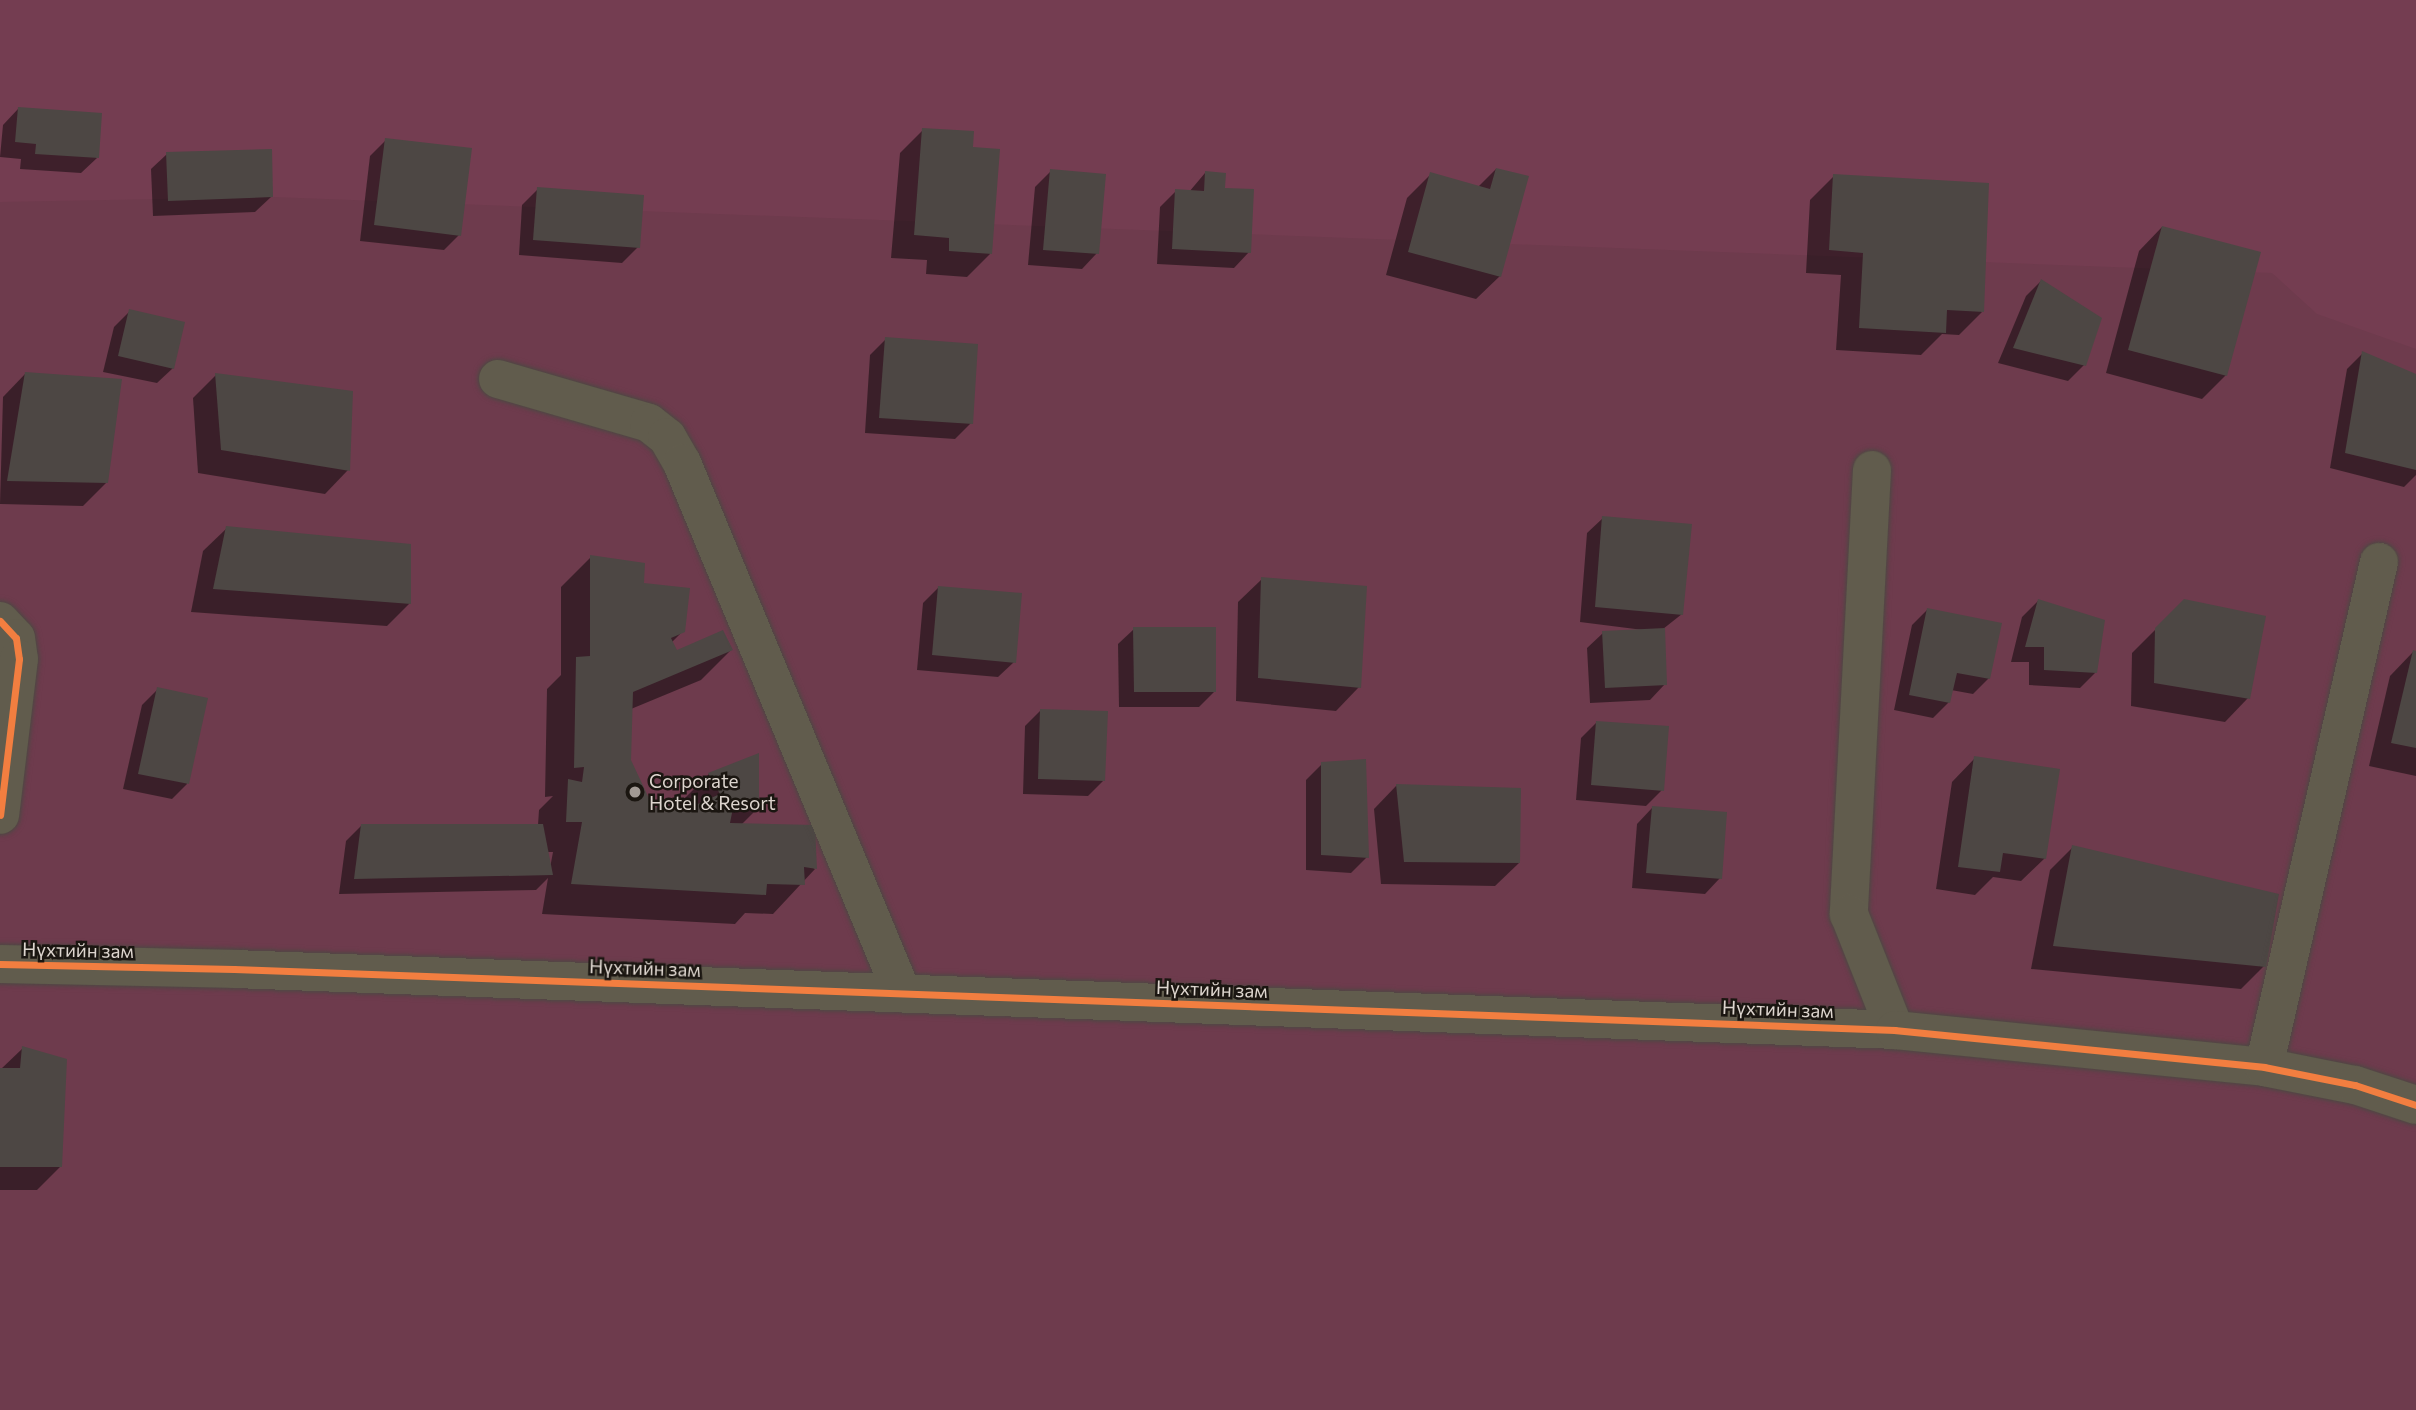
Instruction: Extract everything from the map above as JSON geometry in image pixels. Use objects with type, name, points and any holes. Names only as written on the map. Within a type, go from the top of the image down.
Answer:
[{"type":"street","points":[[498,379],[649,423],[667,437],[682,463],[902,993]]},
{"type":"street","points":[[1872,470],[1849,914],[1895,1030]]},
{"type":"street","points":[[2264,1067],[2379,562]]},
{"type":"street","points":[[0,621],[16,638],[19,659],[0,815]]},
{"type":"street","name":"Нүхтийн зам","points":[[0,964],[234,969],[1895,1030],[2264,1067],[2355,1085],[2416,1105]]},
{"type":"shaded area","points":[[0,0],[2416,0],[2416,1410],[0,1410]]},
{"type":"shaded area","points":[[0,0],[2416,0],[2416,349],[2317,314],[2272,273],[273,197],[0,202]]},
{"type":"building","points":[[18,107],[102,113],[99,158],[35,154],[36,144],[15,142]]},
{"type":"building","points":[[922,128],[974,131],[973,147],[1000,149],[992,254],[949,251],[949,238],[914,235]]},
{"type":"building","points":[[385,138],[472,148],[461,236],[374,225]]},
{"type":"building","points":[[272,149],[273,197],[168,201],[166,152]]},
{"type":"building","points":[[1496,168],[1529,176],[1501,277],[1408,252],[1430,172],[1490,189]]},
{"type":"building","points":[[1050,169],[1106,174],[1099,254],[1043,250]]},
{"type":"building","points":[[1205,171],[1226,173],[1225,188],[1254,189],[1251,253],[1172,249],[1175,189],[1204,191]]},
{"type":"building","points":[[1833,174],[1989,183],[1984,312],[1947,310],[1946,333],[1859,328],[1863,253],[1829,250]]},
{"type":"building","points":[[537,187],[644,195],[640,248],[533,240]]},
{"type":"building","points":[[2162,226],[2261,252],[2227,376],[2128,350]]},
{"type":"building","points":[[2041,279],[2102,318],[2086,366],[2013,348]]},
{"type":"building","points":[[129,309],[185,322],[174,369],[118,356]]},
{"type":"building","points":[[885,337],[978,344],[973,424],[879,418]]},
{"type":"building","points":[[2362,351],[2416,374],[2416,470],[2345,453]]},
{"type":"building","points":[[25,372],[122,379],[108,483],[7,481]]},
{"type":"building","points":[[215,373],[353,391],[350,471],[221,450]]},
{"type":"building","points":[[1602,516],[1692,524],[1683,615],[1595,607]]},
{"type":"building","points":[[226,526],[411,544],[411,604],[213,589]]},
{"type":"building","points":[[590,555],[645,563],[644,583],[690,588],[685,632],[671,638],[677,650],[723,630],[733,650],[633,692],[631,760],[653,807],[682,811],[720,794],[708,773],[759,753],[759,809],[733,808],[730,823],[815,825],[817,869],[804,867],[805,885],[767,884],[766,895],[571,884],[582,822],[566,822],[568,779],[582,782],[584,767],[574,768],[576,657],[590,656]]},
{"type":"building","points":[[1261,577],[1367,586],[1361,688],[1258,678]]},
{"type":"building","points":[[938,586],[1022,593],[1016,663],[932,655]]},
{"type":"building","points":[[2038,599],[2105,620],[2097,673],[2044,670],[2044,647],[2025,647]]},
{"type":"building","points":[[2184,599],[2266,616],[2250,699],[2154,683],[2155,628]]},
{"type":"building","points":[[1927,608],[2002,623],[1990,679],[1957,673],[1950,703],[1909,695]]},
{"type":"building","points":[[1133,627],[1216,627],[1216,692],[1134,692]]},
{"type":"building","points":[[1665,628],[1667,685],[1605,688],[1602,631]]},
{"type":"building","points":[[2413,650],[2416,651],[2416,748],[2391,743]]},
{"type":"building","points":[[157,687],[208,698],[189,784],[138,774]]},
{"type":"building","points":[[1040,709],[1108,711],[1105,781],[1038,779]]},
{"type":"building","points":[[1596,721],[1669,726],[1664,791],[1591,785]]},
{"type":"building","points":[[1974,756],[2060,769],[2046,859],[2003,853],[2000,872],[1958,867]]},
{"type":"building","points":[[1366,759],[1369,858],[1321,855],[1321,762]]},
{"type":"building","points":[[1396,784],[1521,788],[1520,863],[1404,862]]},
{"type":"building","points":[[1652,806],[1727,812],[1722,879],[1646,873]]},
{"type":"building","points":[[361,824],[543,824],[553,875],[354,879]]},
{"type":"building","points":[[2072,845],[2279,894],[2266,967],[2053,946]]},
{"type":"building","points":[[22,1046],[67,1059],[62,1167],[0,1167],[0,1068],[20,1068]]},
{"type":"cycle path","points":[[0,621],[16,638],[19,659],[0,815]]},
{"type":"cycle path","points":[[0,964],[234,969],[1895,1030],[2264,1067],[2355,1085],[2416,1105]]},
{"type":"place","name":"Corporate Hotel & Resort","points":[[635,792]]}]
